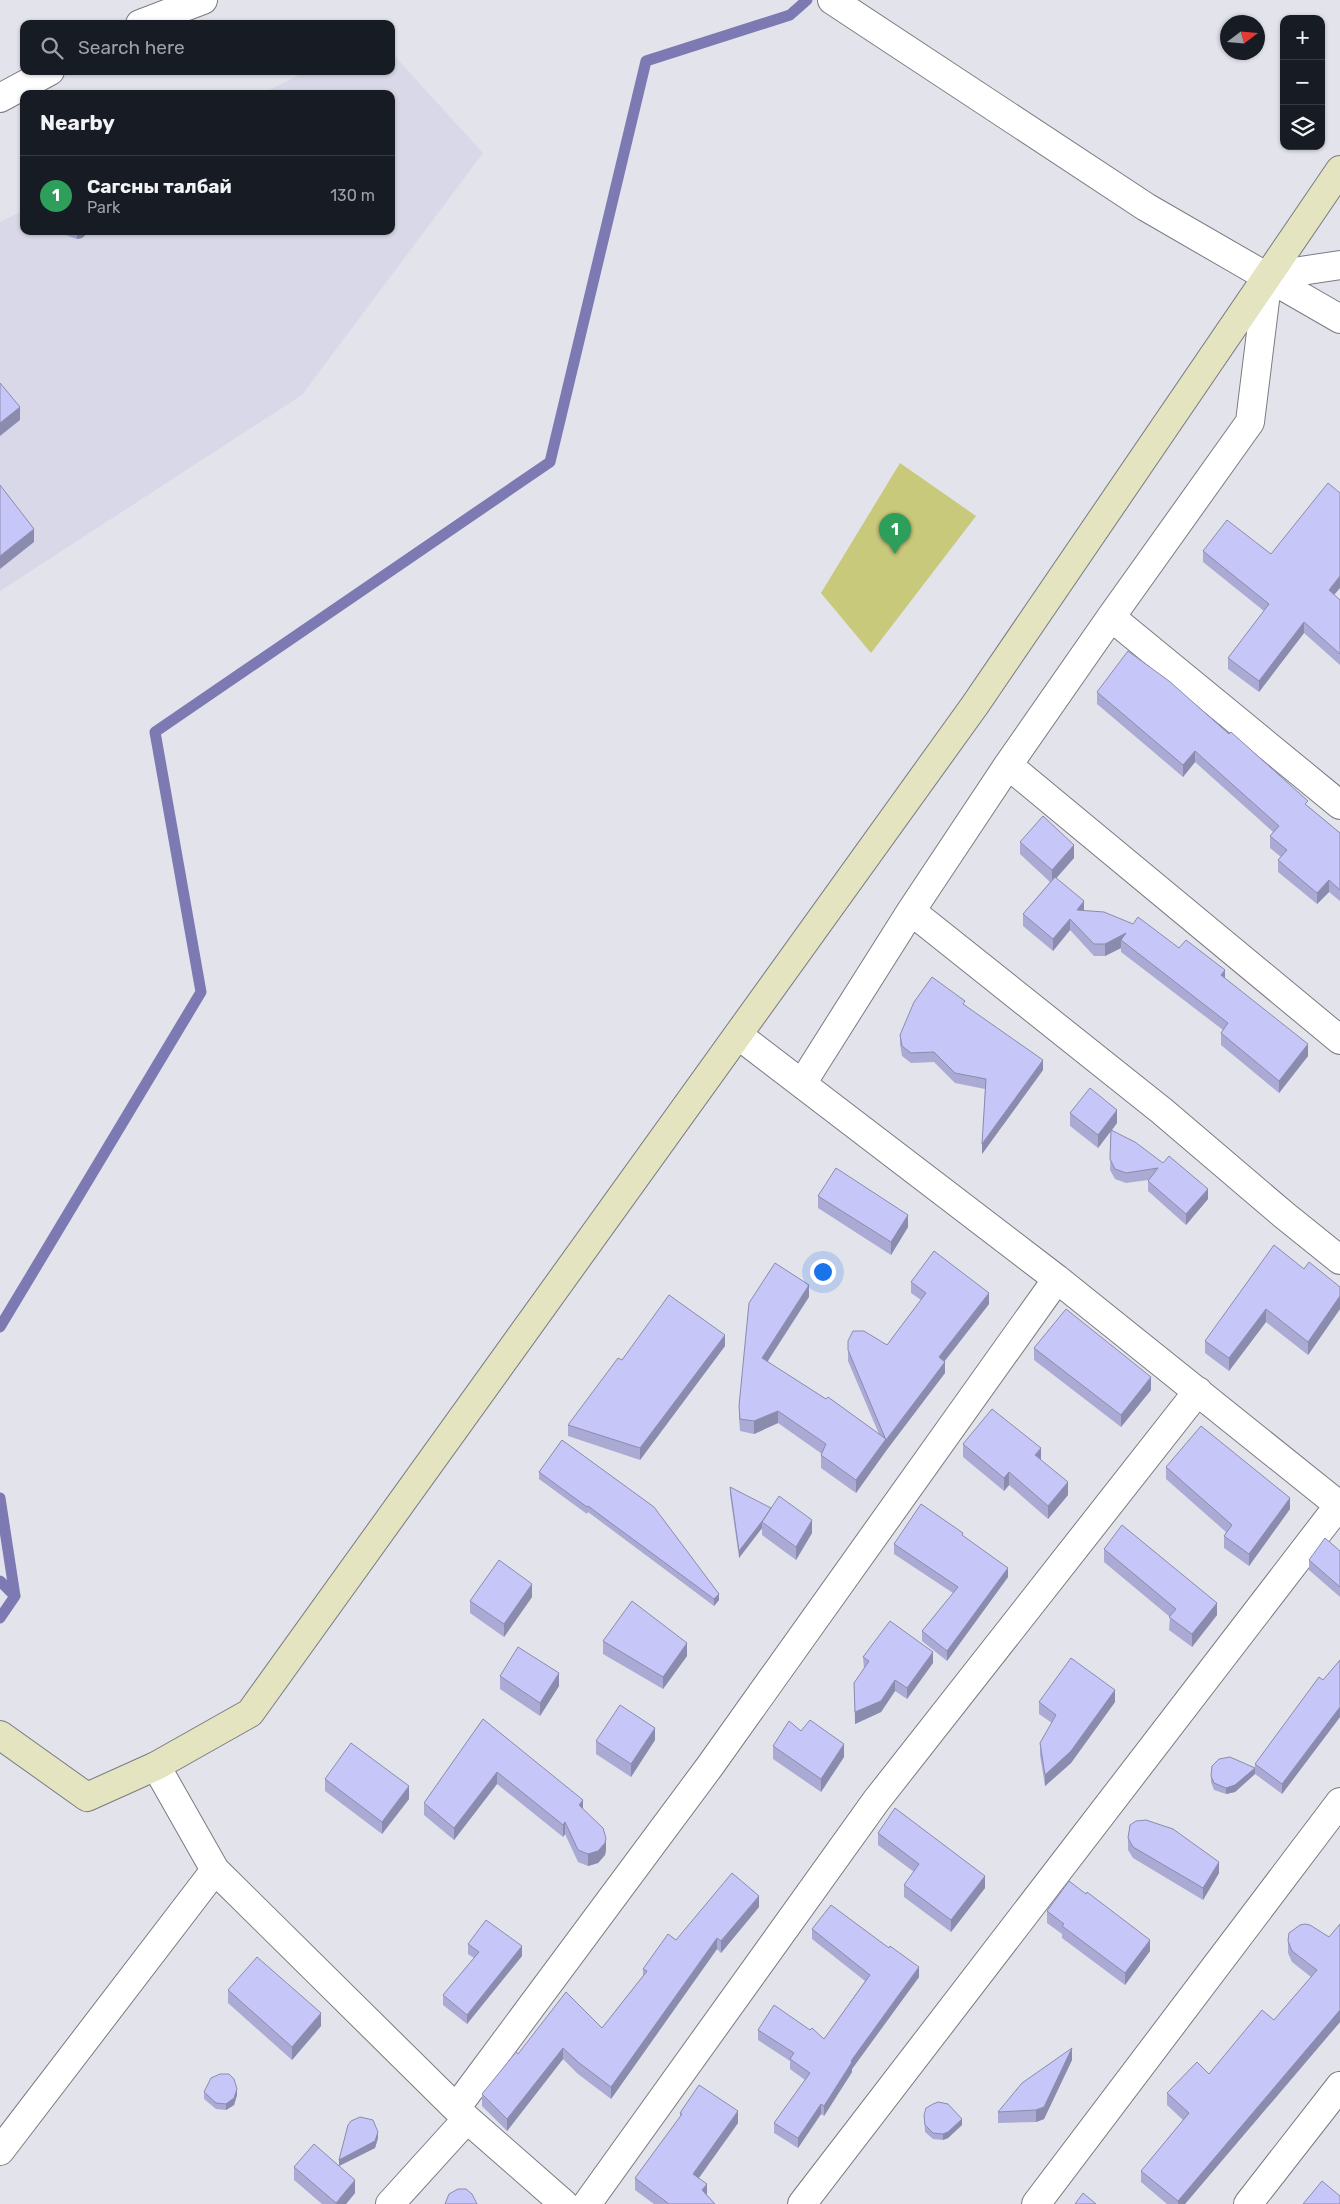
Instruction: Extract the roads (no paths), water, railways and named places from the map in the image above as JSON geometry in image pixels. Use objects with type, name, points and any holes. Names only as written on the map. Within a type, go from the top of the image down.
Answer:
[{"type":"street","points":[[141,15],[203,0]]},
{"type":"street","points":[[836,3],[1146,207],[1340,319]]},
{"type":"street","points":[[0,98],[43,75]]},
{"type":"street","points":[[0,1735],[86,1797],[156,1766],[250,1713],[975,706],[1340,170]]},
{"type":"street","points":[[1268,276],[1340,265]]},
{"type":"street","points":[[803,1082],[911,911],[1008,765],[1110,616],[1250,422],[1268,276]]},
{"type":"street","points":[[1110,616],[1340,805]]},
{"type":"street","points":[[1008,765],[1340,1040]]},
{"type":"street","points":[[911,911],[1154,1105],[1340,1260]]},
{"type":"street","points":[[738,1035],[803,1082],[1057,1279],[1198,1390],[1340,1506],[802,2204]]},
{"type":"street","points":[[390,2204],[461,2113],[1057,1279]]},
{"type":"street","points":[[587,2204],[876,1801],[1198,1390]]},
{"type":"street","points":[[156,1766],[215,1870],[461,2113],[564,2204]]},
{"type":"street","points":[[1036,2204],[1340,1802]]},
{"type":"street","points":[[0,2151],[215,1870]]},
{"type":"street","points":[[1248,2204],[1340,2086]]},
{"type":"waterway","points":[[0,1327],[201,992],[155,732],[550,462],[646,61],[790,15],[807,0]]},
{"type":"waterway","points":[[0,1498],[15,1596]]},
{"type":"waterway","points":[[0,1581],[15,1596],[0,1618]]},
{"type":"place","name":"Сагсны талбай","points":[[895,554]]}]
